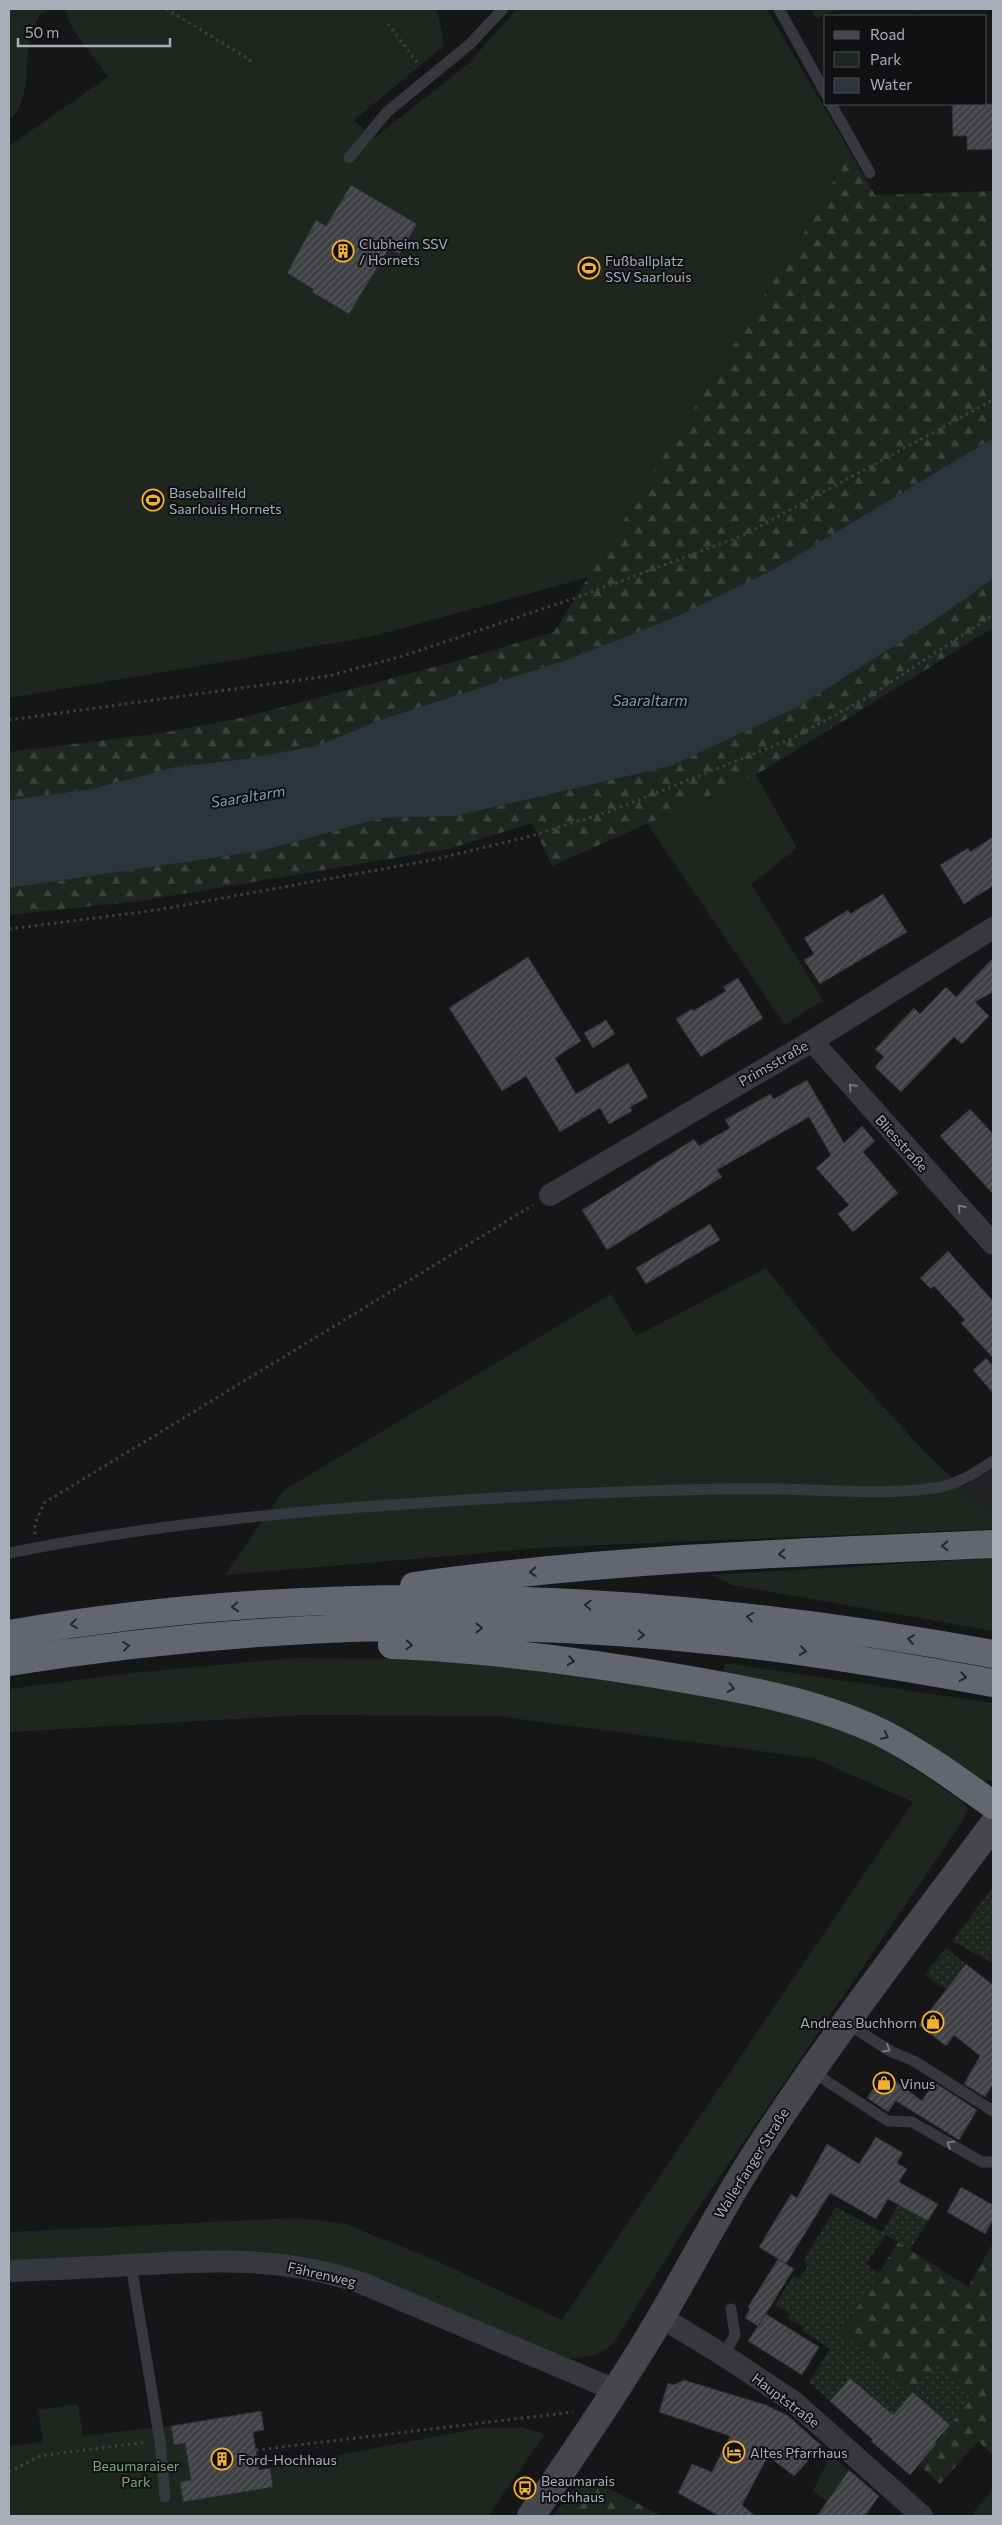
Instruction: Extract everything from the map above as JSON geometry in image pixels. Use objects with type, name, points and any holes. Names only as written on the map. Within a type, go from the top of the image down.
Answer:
[{"type":"highway","points":[[9,1634],[47,1627],[284,1604],[486,1576],[852,1550],[993,1544]]},
{"type":"highway","points":[[284,1604],[502,1600],[651,1608],[812,1625],[993,1654]]},
{"type":"highway","points":[[9,1662],[203,1637],[285,1630],[401,1627],[504,1628],[652,1635],[800,1651],[993,1683]]},
{"type":"highway","points":[[203,1637],[410,1645],[521,1654],[709,1683],[787,1700],[841,1716],[874,1730],[922,1757],[993,1806]]},
{"type":"main road","name":"Wallerfanger Straße","points":[[531,2516],[661,2317],[741,2177],[810,2071],[993,1826]]},
{"type":"street","name":"Primsstraße","points":[[550,1194],[812,1041],[993,928]]},
{"type":"street","name":"Bliesstraße","points":[[812,1041],[993,1244]]},
{"type":"street","name":"Fährenweg","points":[[9,2271],[196,2260],[226,2260],[306,2268],[342,2276],[615,2390]]},
{"type":"street","name":"Hauptstraße","points":[[661,2317],[724,2355],[794,2402],[922,2516]]},
{"type":"lane","points":[[349,158],[387,112],[470,44],[503,9]]},
{"type":"lane","points":[[779,9],[824,90]]},
{"type":"lane","points":[[832,105],[870,173]]},
{"type":"lane","points":[[9,1553],[36,1547],[238,1518],[425,1503],[572,1494],[736,1489],[904,1491],[928,1488],[964,1479],[993,1461]]},
{"type":"lane","points":[[846,2023],[993,2111]]},
{"type":"lane","points":[[810,2071],[888,2122],[912,2122],[982,2162],[993,2162]]},
{"type":"lane","points":[[131,2265],[160,2440],[165,2497]]},
{"type":"lane","points":[[724,2355],[735,2335],[731,2309]]},
{"type":"path","points":[[166,9],[250,59],[252,64]]},
{"type":"path","points":[[388,24],[429,77]]},
{"type":"path","points":[[9,720],[328,676],[403,656],[581,596],[744,535],[908,448],[993,400]]},
{"type":"path","points":[[9,929],[157,910],[432,860],[527,837],[610,811],[791,739],[868,698],[993,616]]},
{"type":"path","points":[[36,1547],[35,1524],[44,1503],[550,1194]]},
{"type":"path","points":[[256,2450],[576,2412]]},
{"type":"path","points":[[9,2472],[40,2456],[160,2440]]},
{"type":"shaded area","points":[[993,1468],[993,1517],[962,1487]]},
{"type":"green space","points":[[9,9],[55,9],[40,14],[33,30],[28,51],[24,94],[16,113],[9,121]]},
{"type":"green space","points":[[61,9],[437,9],[444,46],[354,120],[374,138],[468,64],[517,9],[767,9],[850,152],[811,221],[589,577],[370,637],[9,698],[9,146],[108,77],[73,30],[65,10]]},
{"type":"green space","points":[[811,9],[837,9],[824,15],[816,19]]},
{"type":"green space","points":[[850,152],[875,195],[993,191],[993,438],[776,568],[678,616],[566,660],[377,721],[320,745],[244,759],[175,767],[92,789],[9,800],[9,752],[162,733],[246,717],[453,662],[554,632],[811,221]]},
{"type":"green space","points":[[993,579],[993,628],[756,775],[552,866],[532,823],[448,849],[140,901],[9,915],[9,888],[261,851],[382,818],[456,816],[671,766],[796,708],[935,620]]},
{"type":"green space","points":[[756,775],[797,848],[751,884],[823,1000],[785,1025],[646,822]]},
{"type":"green space","points":[[766,1268],[833,1352],[926,1453],[993,1517],[993,1529],[553,1547],[225,1575],[284,1490],[611,1294],[636,1336]]},
{"type":"green space","points":[[993,1558],[993,1631],[733,1585],[711,1575]]},
{"type":"green space","points":[[294,1658],[443,1659],[603,1678],[768,1707],[830,1725],[884,1749],[962,1801],[968,1809],[964,1819],[689,2222],[613,2344],[598,2354],[582,2358],[569,2358],[367,2274],[9,2260],[9,2232],[297,2218],[345,2224],[437,2261],[562,2320],[913,1802],[813,1758],[497,1716],[304,1715],[9,1732],[9,1689],[132,1673]]},
{"type":"green space","points":[[725,1663],[993,1703],[993,1781],[982,1781],[724,1673]]},
{"type":"green space","points":[[993,1887],[993,1963],[952,1941]]},
{"type":"green space","points":[[946,1948],[966,1964],[946,1990],[925,1974]]},
{"type":"green space","points":[[900,2202],[909,2210],[928,2221],[910,2249],[886,2235],[866,2264],[879,2273],[841,2333],[913,2392],[893,2415],[851,2378],[830,2401],[809,2382],[830,2349],[802,2330],[803,2327],[788,2318],[790,2314],[775,2305],[793,2276],[799,2279],[808,2265],[803,2261],[836,2207],[882,2232]]},
{"type":"green space","points":[[898,2242],[968,2287],[993,2243],[993,2455],[978,2441],[940,2484],[919,2465],[974,2394],[913,2392],[841,2333]]},
{"type":"green space","points":[[938,2363],[974,2394],[950,2425],[913,2392]]},
{"type":"green space","name":"Beaumaraiser Park","points":[[78,2404],[83,2436],[171,2426],[174,2445],[185,2443],[191,2480],[180,2483],[183,2502],[273,2487],[270,2468],[481,2428],[523,2428],[545,2434],[488,2516],[9,2516],[9,2446],[43,2442],[38,2410]]},
{"type":"green space","points":[[831,2454],[849,2470],[827,2502],[813,2491]]},
{"type":"green space","points":[[584,2476],[662,2516],[553,2516]]},
{"type":"green space","points":[[993,2489],[993,2516],[978,2516],[973,2513]]},
{"type":"water","name":"Saaraltarm","points":[[993,438],[993,579],[935,620],[796,708],[671,766],[456,816],[382,818],[261,851],[9,888],[9,800],[92,789],[175,767],[244,759],[320,745],[377,721],[566,660],[678,616],[776,568]]},
{"type":"building","points":[[993,104],[993,149],[967,150],[967,136],[953,136],[952,105]]},
{"type":"building","name":"Clubheim SSV / Hornets","points":[[351,185],[417,224],[399,254],[389,248],[349,314],[312,292],[313,289],[287,273],[316,220],[326,226]]},
{"type":"building","points":[[993,837],[993,886],[964,904],[940,865],[968,848],[970,852]]},
{"type":"building","points":[[883,894],[907,932],[820,984],[804,960],[814,954],[804,938],[848,910],[850,914]]},
{"type":"building","points":[[528,957],[581,1041],[555,1058],[576,1094],[628,1063],[648,1097],[630,1107],[632,1111],[609,1124],[600,1108],[560,1132],[526,1076],[502,1091],[449,1008]]},
{"type":"building","points":[[993,958],[993,992],[975,1002],[989,1016],[962,1044],[954,1037],[901,1092],[875,1067],[884,1057],[875,1049],[914,1008],[920,1014],[946,987],[956,997]]},
{"type":"building","points":[[738,978],[763,1018],[701,1057],[676,1019],[726,991],[723,987]]},
{"type":"building","points":[[606,1020],[615,1034],[593,1048],[584,1033]]},
{"type":"building","points":[[807,1080],[844,1143],[862,1126],[875,1141],[863,1152],[898,1193],[853,1232],[838,1214],[849,1205],[816,1168],[831,1155],[809,1117],[717,1170],[722,1177],[607,1250],[582,1210],[694,1139],[699,1146],[730,1128],[725,1120],[770,1094],[774,1099]]},
{"type":"building","points":[[970,1109],[993,1134],[993,1194],[940,1136]]},
{"type":"building","points":[[710,1224],[720,1240],[646,1284],[636,1268]]},
{"type":"building","points":[[948,1251],[993,1301],[993,1358],[961,1323],[965,1320],[934,1286],[931,1289],[920,1278]]},
{"type":"building","points":[[986,1358],[993,1366],[993,1393],[973,1370]]},
{"type":"building","points":[[966,1964],[993,1985],[993,2084],[985,2097],[964,2084],[980,2056],[954,2035],[946,2046],[919,2025]]},
{"type":"building","points":[[884,2073],[922,2101],[934,2082],[977,2110],[959,2140],[896,2101],[888,2112],[867,2098]]},
{"type":"building","points":[[876,2137],[903,2153],[897,2163],[907,2169],[899,2182],[938,2204],[928,2221],[888,2199],[876,2219],[830,2193],[786,2264],[759,2247],[791,2194],[797,2198],[827,2144],[859,2164]]},
{"type":"building","points":[[961,2187],[993,2205],[993,2220],[985,2234],[947,2212]]},
{"type":"building","points":[[778,2259],[794,2269],[758,2326],[745,2318],[750,2309],[748,2307]]},
{"type":"building","points":[[766,2314],[819,2347],[802,2375],[748,2341]]},
{"type":"building","points":[[850,2378],[893,2415],[913,2392],[950,2425],[910,2475],[871,2441],[873,2440],[830,2401]]},
{"type":"building","points":[[684,2380],[766,2405],[787,2415],[822,2446],[794,2476],[768,2456],[742,2505],[755,2516],[719,2516],[678,2493],[692,2464],[712,2472],[730,2436],[659,2412],[668,2383],[674,2385]]},
{"type":"building","name":"Ford-Hochhaus","points":[[261,2411],[264,2430],[253,2432],[259,2470],[270,2468],[273,2487],[183,2502],[180,2482],[191,2480],[185,2443],[174,2445],[171,2426]]},
{"type":"building","points":[[849,2470],[879,2496],[865,2516],[817,2516]]},
{"type":"place","name":"Clubheim SSV / Hornets","points":[[343,251]]},
{"type":"place","name":"Fußballplatz SSV Saarlouis","points":[[589,268]]},
{"type":"place","name":"Baseballfeld Saarlouis Hornets","points":[[153,500]]},
{"type":"place","name":"Andreas Buchhorn","points":[[933,2022]]},
{"type":"place","name":"Vinus","points":[[884,2083]]},
{"type":"place","name":"Altes Pfarrhaus","points":[[734,2452]]},
{"type":"place","name":"Ford-Hochhaus","points":[[222,2459]]},
{"type":"place","name":"Beaumarais Hochhaus","points":[[525,2488]]}]
